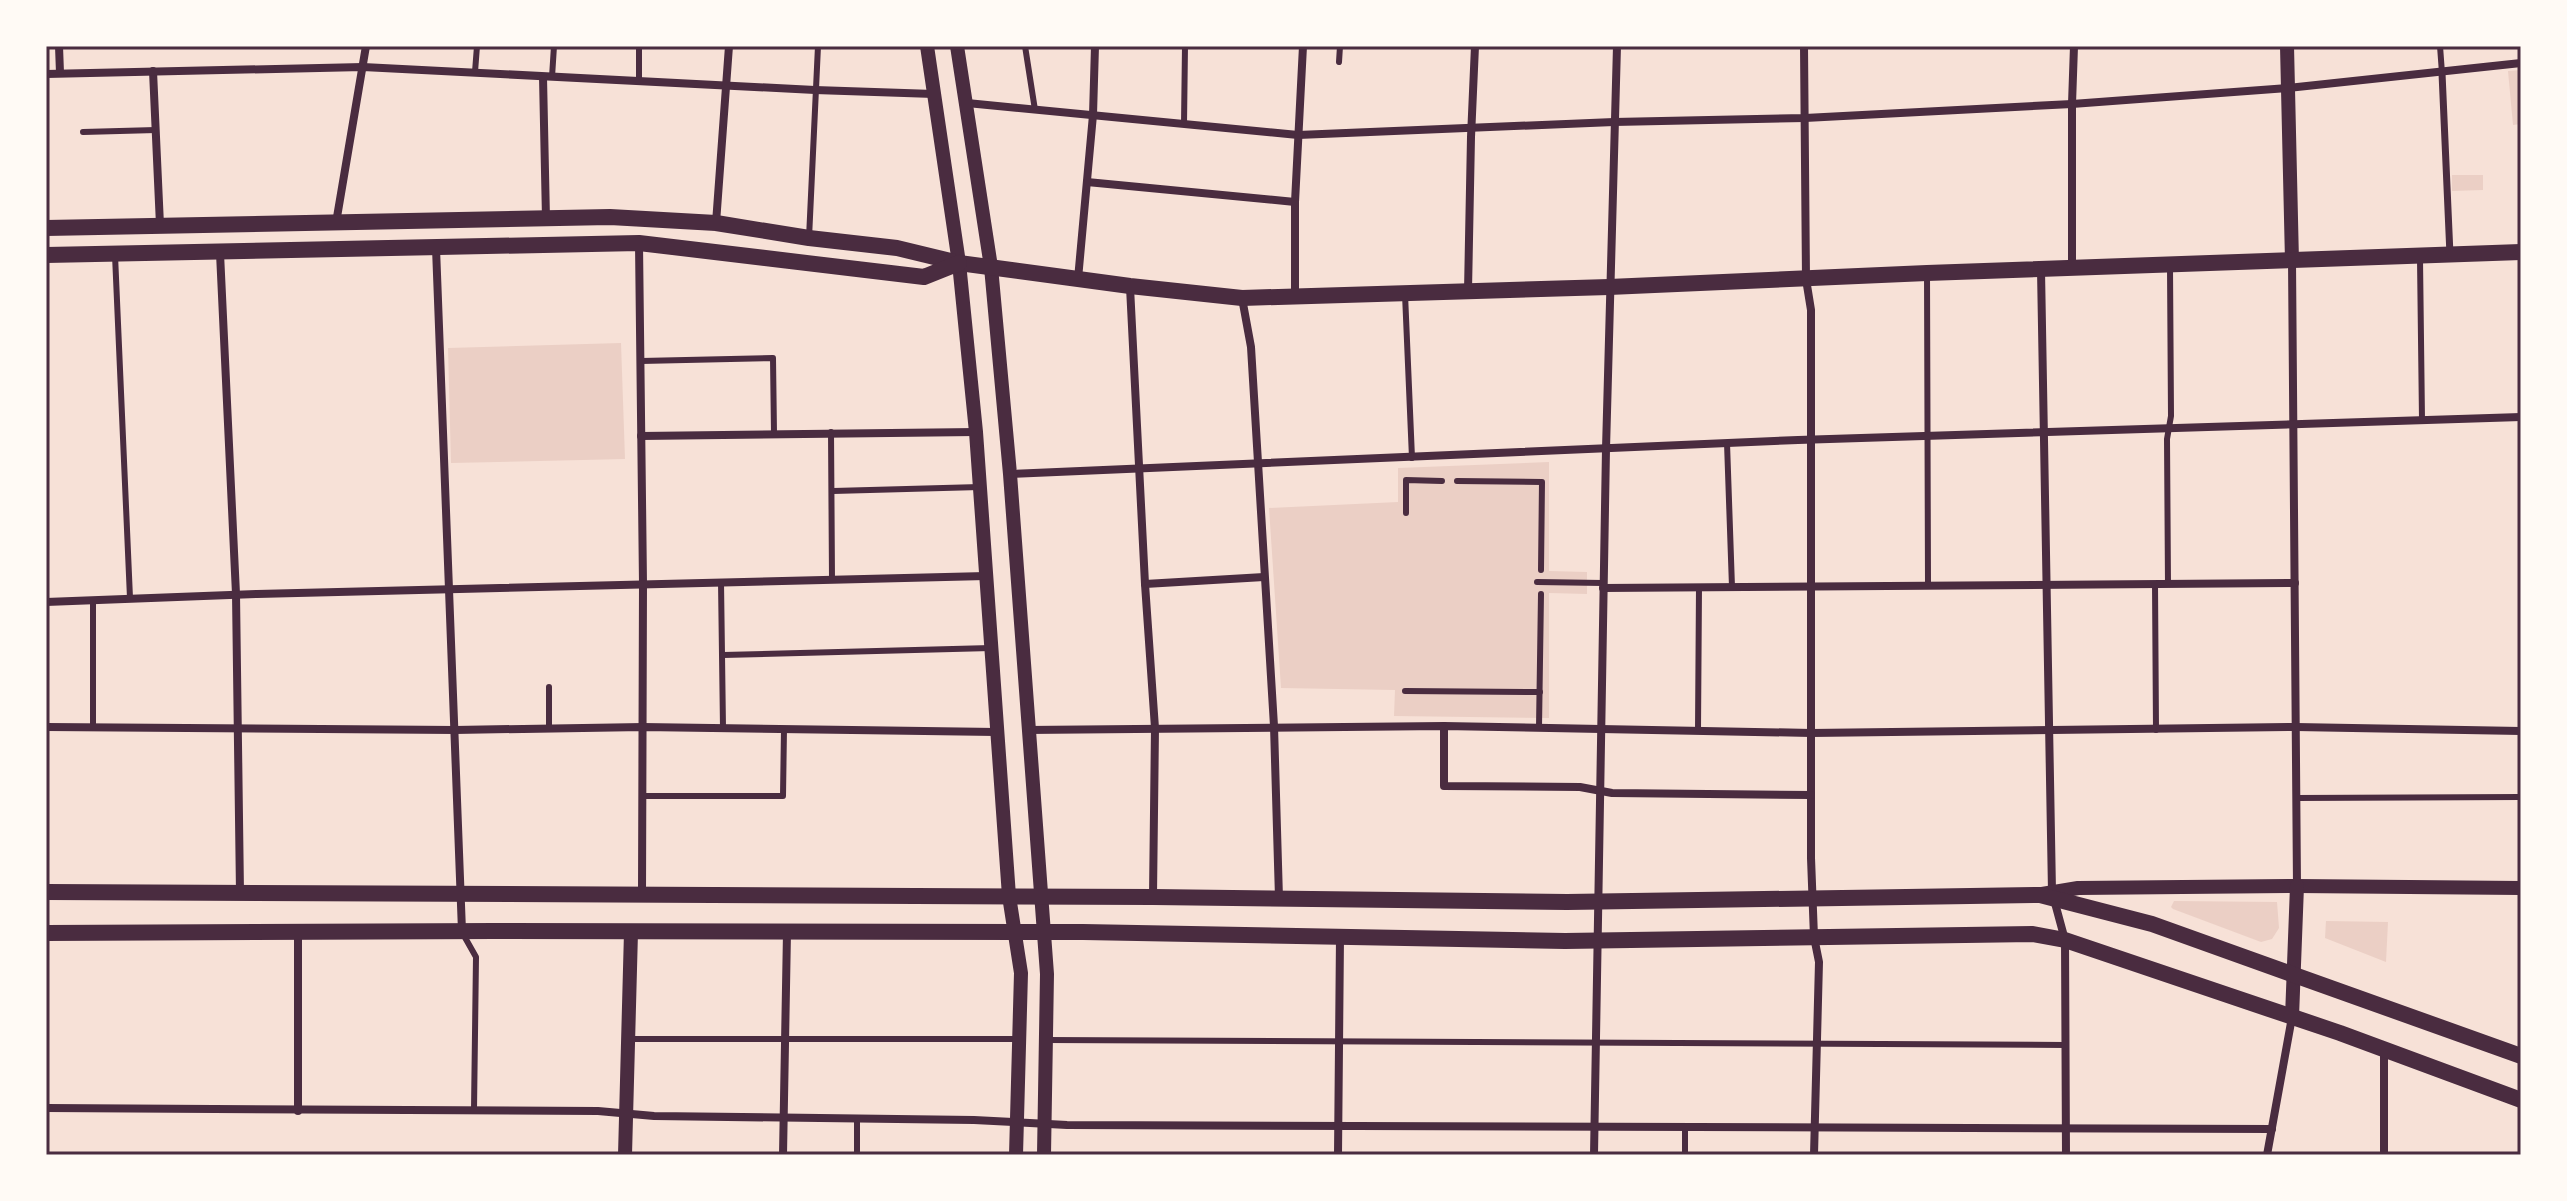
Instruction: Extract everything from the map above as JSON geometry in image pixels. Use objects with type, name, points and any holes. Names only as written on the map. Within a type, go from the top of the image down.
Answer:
[{"type":"main road","points":[[46,228],[610,217],[716,223],[909,250],[959,263],[1242,298],[2521,252]]},
{"type":"main road","points":[[46,255],[639,243],[924,277],[959,263]]},
{"type":"main road","points":[[46,892],[1040,896],[1597,902],[2048,895],[2152,924],[2521,1056]]},
{"type":"main road","points":[[46,933],[1043,932],[1596,941],[2033,934],[2065,940],[2384,1048],[2521,1100]]},
{"type":"street","points":[[59,46],[60,73]]},
{"type":"street","points":[[336,223],[366,46]]},
{"type":"street","points":[[716,223],[729,46]]},
{"type":"street","points":[[927,46],[959,263],[976,432],[1009,896],[1021,973],[1016,1155]]},
{"type":"street","points":[[957,46],[991,267],[1010,474],[1047,974],[1044,1155]]},
{"type":"street","points":[[1078,279],[1093,115],[1095,46]]},
{"type":"street","points":[[1295,298],[1295,202],[1303,46]]},
{"type":"street","points":[[1468,292],[1475,46]]},
{"type":"street","points":[[1594,1155],[1609,287],[1617,46]]},
{"type":"street","points":[[1804,46],[1806,279],[1811,310],[1812,898],[1819,962],[1814,1155]]},
{"type":"street","points":[[2072,269],[2074,46]]},
{"type":"street","points":[[2267,1155],[2292,1017],[2297,886],[2294,423],[2287,46]]},
{"type":"street","points":[[967,103],[1298,135],[1614,122],[1805,118],[2072,104],[2288,88],[2521,63]]},
{"type":"street","points":[[46,74],[363,67],[934,94]]},
{"type":"street","points":[[153,71],[160,225]]},
{"type":"street","points":[[2442,73],[2450,255]]},
{"type":"street","points":[[546,219],[548,77]]},
{"type":"street","points":[[1087,182],[1295,202]]},
{"type":"street","points":[[639,243],[643,584],[642,895]]},
{"type":"street","points":[[436,247],[462,931]]},
{"type":"street","points":[[220,253],[236,594],[240,893]]},
{"type":"street","points":[[2041,270],[2050,731],[2048,895],[2065,940],[2066,1155]]},
{"type":"street","points":[[1130,286],[1155,728],[1153,897]]},
{"type":"street","points":[[1242,298],[1251,347],[1274,726],[1279,898]]},
{"type":"street","points":[[1010,474],[1811,439],[2521,417]]},
{"type":"street","points":[[641,436],[976,432]]},
{"type":"street","points":[[46,602],[236,594],[986,576]]},
{"type":"street","points":[[1145,584],[1264,577]]},
{"type":"street","points":[[1603,585],[2295,583]]},
{"type":"street","points":[[1027,730],[1444,726],[1811,733],[2296,727],[2521,731]]},
{"type":"street","points":[[1444,726],[1444,786],[1811,795]]},
{"type":"street","points":[[46,727],[455,730],[643,727],[996,732]]},
{"type":"street","points":[[2048,895],[2078,888],[2521,888]]},
{"type":"street","points":[[783,1155],[787,931]]},
{"type":"street","points":[[298,932],[298,1111]]},
{"type":"street","points":[[625,1155],[631,932]]},
{"type":"street","points":[[1338,1155],[1340,936]]},
{"type":"street","points":[[2384,1048],[2384,1155]]},
{"type":"street","points":[[46,1108],[598,1111],[1338,1127],[2272,1129]]},
{"type":"lane","points":[[475,72],[477,46]]},
{"type":"lane","points":[[548,77],[554,46]]},
{"type":"lane","points":[[639,46],[639,81]]},
{"type":"lane","points":[[809,238],[818,46]]},
{"type":"lane","points":[[1025,46],[1035,110]]},
{"type":"lane","points":[[1184,124],[1185,46]]},
{"type":"lane","points":[[1339,62],[1340,46]]},
{"type":"lane","points":[[2440,46],[2442,73]]},
{"type":"lane","points":[[83,132],[156,130]]},
{"type":"lane","points":[[115,255],[130,598]]},
{"type":"lane","points":[[2420,256],[2422,420]]},
{"type":"lane","points":[[2168,584],[2170,265]]},
{"type":"lane","points":[[1927,273],[1928,585]]},
{"type":"lane","points":[[1405,294],[1412,458]]},
{"type":"lane","points":[[641,361],[773,358],[774,433]]},
{"type":"lane","points":[[831,432],[832,579]]},
{"type":"lane","points":[[1727,443],[1732,587]]},
{"type":"lane","points":[[1406,513],[1406,480],[1442,481]]},
{"type":"lane","points":[[1457,481],[1542,482],[1541,570]]},
{"type":"lane","points":[[833,491],[980,487]]},
{"type":"lane","points":[[721,582],[723,728]]},
{"type":"lane","points":[[1537,582],[1603,585]]},
{"type":"lane","points":[[2155,584],[2156,730]]},
{"type":"lane","points":[[1698,730],[1699,587]]},
{"type":"lane","points":[[1539,727],[1541,594]]},
{"type":"lane","points":[[93,601],[93,727]]},
{"type":"lane","points":[[723,655],[991,648]]},
{"type":"lane","points":[[549,687],[549,729]]},
{"type":"lane","points":[[1405,691],[1540,692]]},
{"type":"lane","points":[[642,796],[783,796],[784,729]]},
{"type":"lane","points":[[2296,798],[2521,797]]},
{"type":"lane","points":[[462,931],[476,957],[474,1110]]},
{"type":"lane","points":[[628,1039],[1021,1039]]},
{"type":"lane","points":[[1046,1040],[2066,1045]]},
{"type":"lane","points":[[857,1118],[857,1155]]},
{"type":"lane","points":[[1685,1128],[1685,1155]]},
{"type":"shaded area","points":[[2521,70],[2521,124],[2513,125],[2508,71]]},
{"type":"shaded area","points":[[2452,175],[2483,175],[2483,190],[2452,191]]},
{"type":"shaded area","points":[[621,343],[625,459],[451,463],[448,348]]},
{"type":"shaded area","points":[[1549,462],[1549,571],[1587,572],[1587,594],[1549,593],[1549,718],[1394,716],[1395,690],[1281,688],[1269,508],[1398,502],[1398,468]]},
{"type":"shaded area","points":[[2174,901],[2277,902],[2279,928],[2272,939],[2261,942],[2173,909]]},
{"type":"shaded area","points":[[2326,921],[2388,922],[2386,962],[2325,938]]}]
